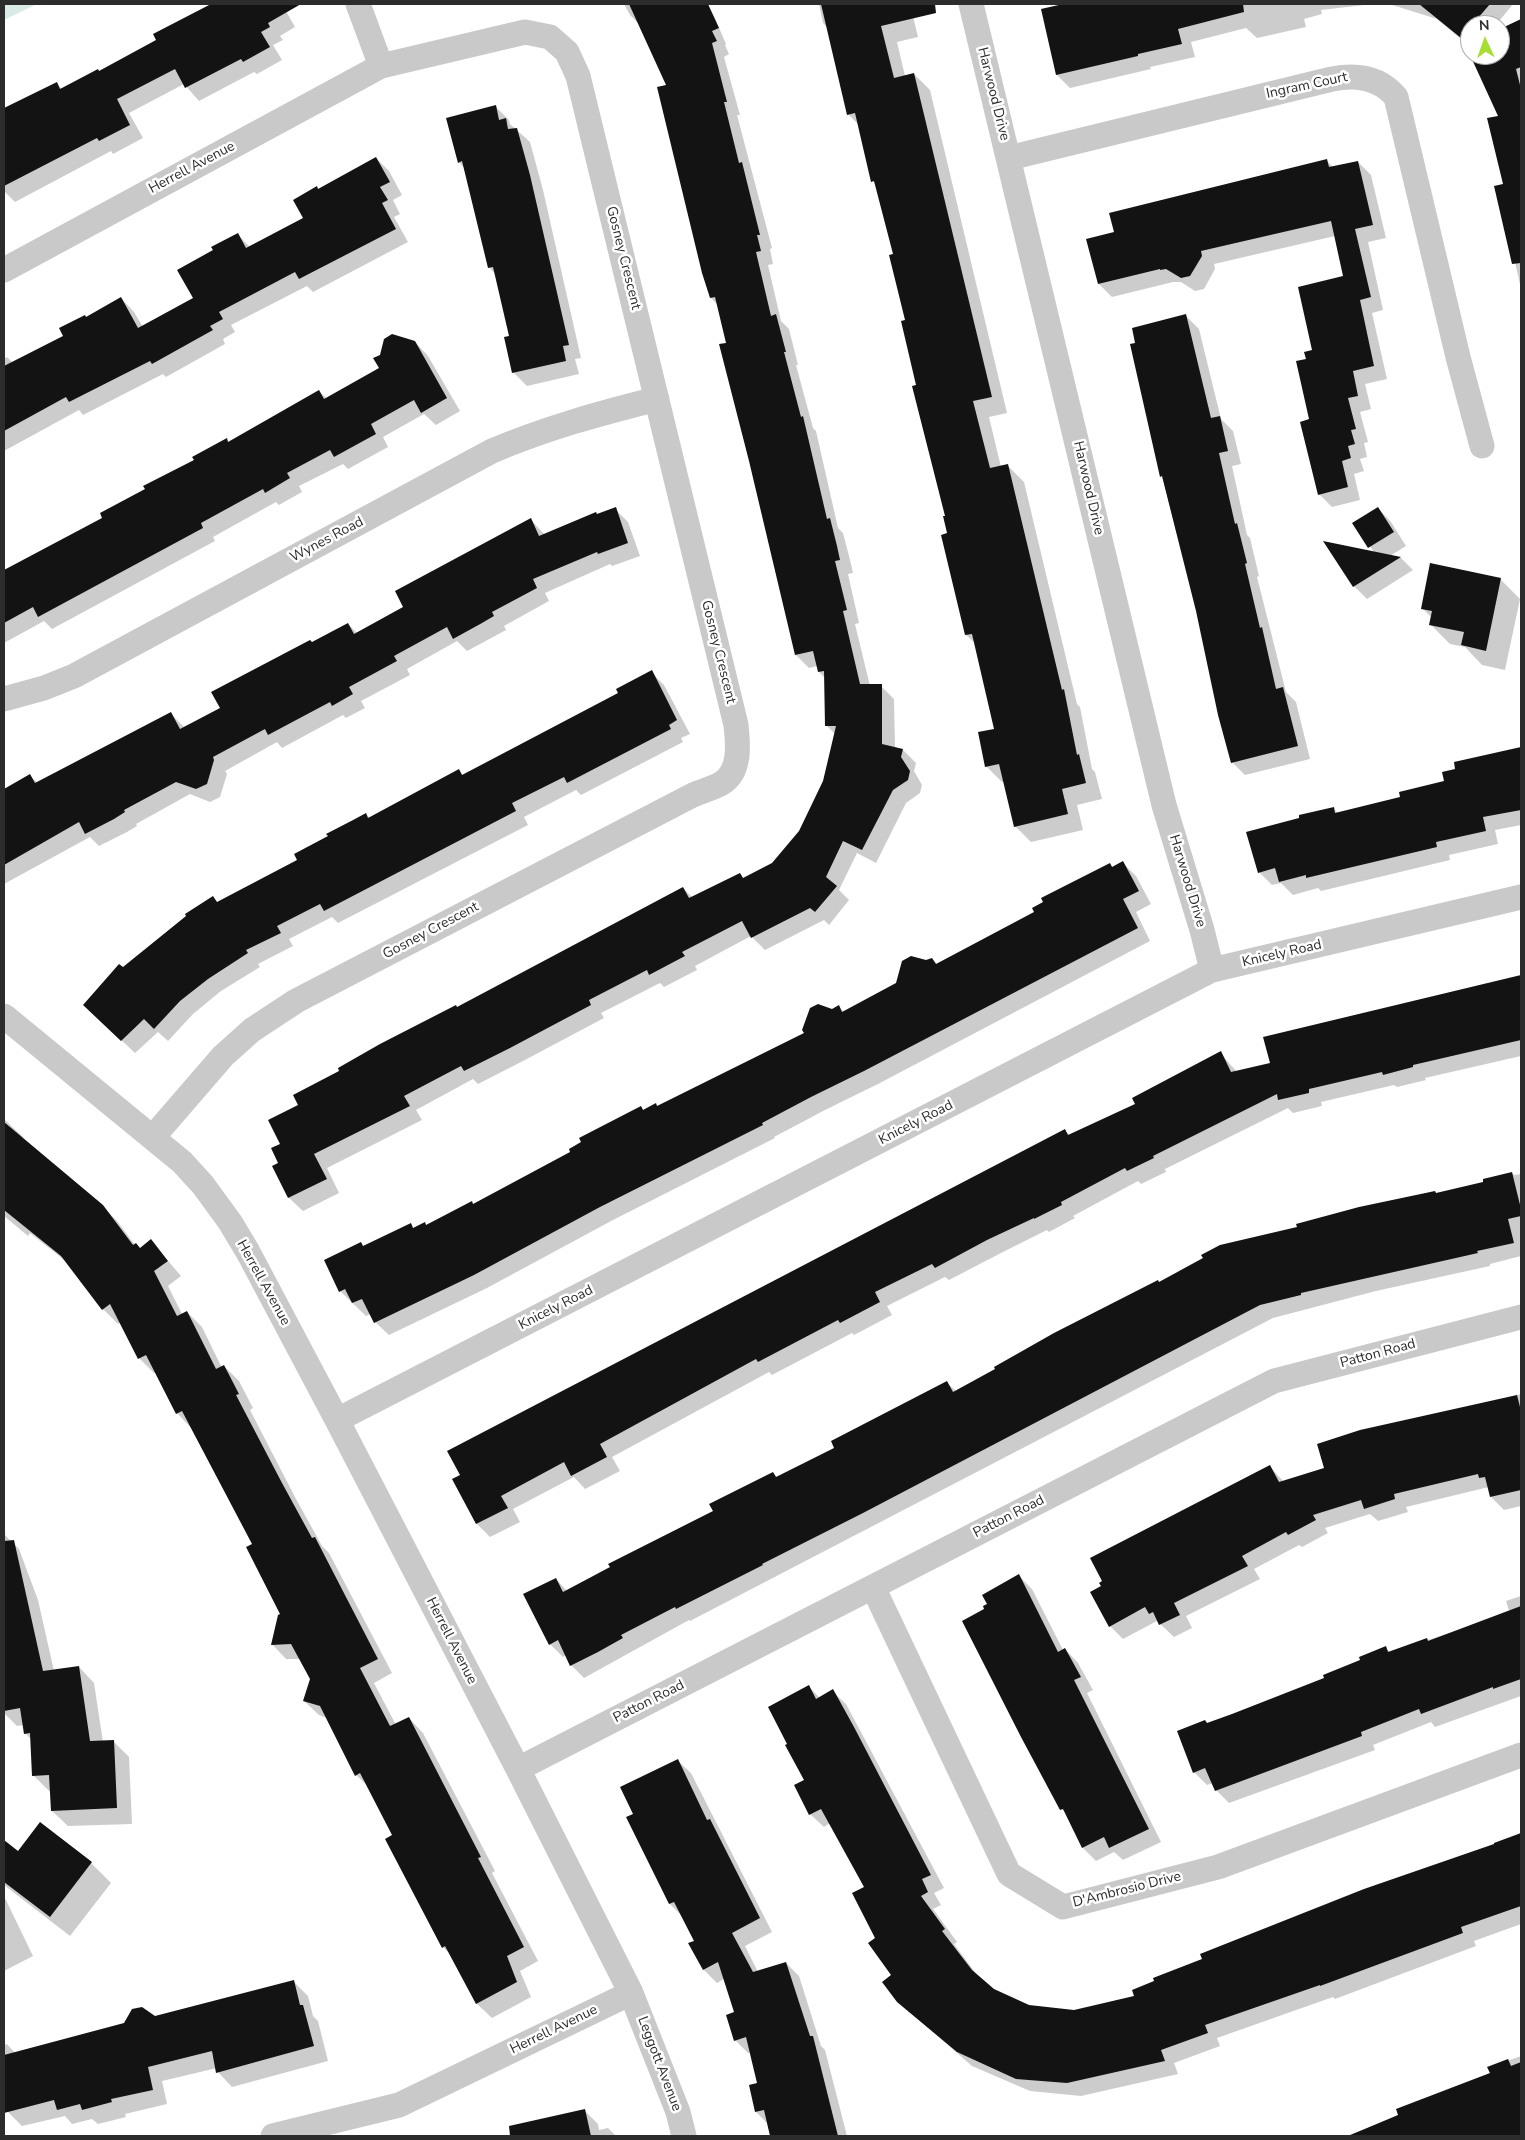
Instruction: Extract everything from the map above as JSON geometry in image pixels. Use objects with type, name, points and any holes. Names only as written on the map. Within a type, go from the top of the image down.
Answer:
[{"type":"street","points":[[358,4],[381,66]]},
{"type":"street","name":"Harwood Drive","points":[[971,4],[1164,805],[1202,930],[1212,970]]},
{"type":"street","name":"Gosney Crescent","points":[[153,1137],[222,1056],[252,1030],[296,1002],[693,795],[723,782],[733,769],[738,757],[736,725],[658,399],[578,76],[567,52],[550,37],[525,32],[381,66]]},
{"type":"street","name":"Herrell Avenue","points":[[4,270],[381,66]]},
{"type":"street","name":"Ingram Court","points":[[1009,158],[1332,79],[1357,77],[1380,83],[1396,98],[1458,357],[1482,446]]},
{"type":"street","name":"Wynes Road","points":[[4,699],[44,688],[74,676],[492,451],[582,418],[658,399]]},
{"type":"street","name":"Knicely Road","points":[[338,1420],[1212,970],[1521,897]]},
{"type":"street","name":"Herrell Avenue","points":[[4,1016],[182,1162],[203,1185],[230,1222],[338,1420],[631,1993],[399,2105],[273,2136]]},
{"type":"street","name":"Patton Road","points":[[518,1770],[1274,1381],[1521,1317]]},
{"type":"street","name":"D'Ambrosio Drive","points":[[873,1587],[1009,1874],[1063,1907],[1218,1867],[1521,1755]]},
{"type":"street","name":"Leggott Avenue","points":[[631,1993],[678,2112],[684,2136]]},
{"type":"shaded area","points":[[4,4],[37,4],[4,20]]},
{"type":"building","points":[[211,4],[301,4],[268,23],[270,27],[261,32],[270,47],[243,62],[241,59],[185,88],[175,69],[117,99],[130,125],[99,141],[97,138],[4,186],[4,108],[57,82],[60,89],[98,69],[99,71],[156,40],[153,34]]},
{"type":"building","points":[[629,4],[708,4],[719,28],[712,31],[717,41],[712,43],[727,102],[724,102],[739,163],[742,162],[760,235],[757,235],[761,251],[756,252],[771,316],[776,314],[801,417],[803,416],[827,519],[830,518],[837,546],[840,560],[835,561],[847,610],[843,611],[860,684],[882,684],[882,744],[903,749],[901,757],[910,771],[908,780],[893,790],[862,850],[843,841],[826,877],[837,886],[815,912],[810,908],[751,938],[742,921],[682,952],[685,956],[649,975],[647,970],[589,1000],[591,1005],[510,1048],[464,1071],[461,1066],[404,1096],[410,1106],[314,1154],[327,1179],[288,1198],[272,1166],[278,1163],[271,1148],[280,1144],[268,1120],[298,1105],[293,1095],[339,1071],[338,1068],[380,1044],[456,1005],[457,1007],[683,887],[689,898],[740,873],[743,878],[772,863],[799,831],[823,781],[836,726],[825,726],[824,671],[818,672],[813,651],[795,655],[719,344],[726,343],[715,297],[710,298],[702,273],[657,87],[666,85]]},
{"type":"building","points":[[821,4],[935,4],[936,13],[881,26],[894,78],[914,73],[992,397],[973,401],[990,468],[1008,464],[1062,690],[1064,689],[1077,755],[1079,754],[1086,783],[1062,789],[1068,814],[1014,827],[999,764],[985,767],[978,732],[994,729],[972,634],[965,635],[941,535],[947,533],[943,516],[945,516],[912,386],[916,385],[901,321],[905,320],[889,255],[893,254],[874,181],[871,182],[855,113],[847,115]]},
{"type":"building","points":[[1063,4],[1243,4],[1244,12],[1178,29],[1182,44],[1056,75],[1041,9]]},
{"type":"building","points":[[1419,4],[1490,4],[1481,15],[1460,15],[1460,37]]},
{"type":"building","points":[[1521,19],[1521,67],[1516,69],[1521,89],[1521,263],[1512,264],[1494,186],[1503,184],[1487,118],[1498,116],[1475,65],[1510,65],[1510,24]]},
{"type":"building","points":[[496,105],[499,120],[506,118],[508,129],[517,128],[530,175],[569,345],[563,346],[566,361],[512,373],[504,337],[509,336],[493,267],[488,268],[462,161],[458,163],[446,118]]},
{"type":"building","points":[[376,157],[390,182],[380,187],[388,200],[382,203],[396,229],[299,279],[295,272],[219,312],[223,319],[210,326],[213,330],[152,364],[150,361],[69,402],[66,397],[4,431],[4,366],[63,336],[59,328],[85,315],[86,317],[121,297],[138,328],[193,298],[177,270],[213,250],[211,247],[238,233],[246,248],[303,218],[293,200],[317,186],[318,189]]},
{"type":"building","points":[[1327,159],[1329,167],[1358,161],[1373,225],[1355,229],[1371,297],[1360,300],[1374,366],[1353,371],[1358,396],[1348,398],[1356,429],[1351,430],[1355,444],[1348,446],[1351,458],[1342,461],[1348,487],[1318,495],[1300,422],[1309,419],[1296,361],[1306,359],[1304,352],[1312,350],[1298,287],[1343,276],[1331,221],[1201,251],[1202,256],[1190,276],[1181,278],[1166,269],[1160,269],[1098,284],[1086,239],[1114,232],[1109,213]]},
{"type":"building","points":[[1186,314],[1211,418],[1220,416],[1228,451],[1219,453],[1235,524],[1237,523],[1247,563],[1245,564],[1276,689],[1283,687],[1298,746],[1231,763],[1218,715],[1196,611],[1162,476],[1160,477],[1130,344],[1135,343],[1132,328]]},
{"type":"building","points":[[392,334],[415,341],[447,398],[421,413],[414,400],[371,424],[376,434],[334,457],[330,450],[287,473],[290,478],[265,493],[263,489],[201,523],[203,528],[38,617],[33,607],[4,623],[4,570],[102,518],[100,513],[145,489],[143,486],[194,460],[192,457],[227,438],[228,442],[319,390],[324,399],[379,368],[373,358],[380,355],[384,339]]},
{"type":"building","points":[[616,507],[628,543],[598,554],[597,552],[533,579],[537,588],[492,612],[494,616],[482,623],[453,639],[447,627],[394,656],[397,661],[349,687],[353,694],[332,706],[330,702],[268,735],[265,729],[213,757],[214,760],[207,784],[196,789],[176,782],[85,834],[79,822],[4,865],[4,789],[30,774],[35,783],[171,712],[180,729],[220,708],[211,692],[310,640],[312,642],[348,623],[354,634],[403,607],[395,591],[531,518],[539,536],[596,512],[597,514]]},
{"type":"building","points":[[1378,507],[1394,532],[1368,548],[1352,523]]},
{"type":"building","points":[[1323,541],[1401,557],[1353,587]]},
{"type":"building","points":[[1430,563],[1501,578],[1486,651],[1461,645],[1464,632],[1429,625],[1432,611],[1421,609]]},
{"type":"building","points":[[652,670],[677,720],[669,725],[671,729],[567,783],[564,777],[512,803],[516,811],[324,911],[320,904],[277,926],[281,933],[246,950],[248,953],[208,979],[180,1001],[154,1029],[144,1019],[121,1041],[83,1005],[119,964],[123,967],[186,916],[185,914],[213,896],[217,902],[297,860],[294,854],[328,836],[326,834],[366,813],[368,818],[459,769],[462,775],[618,693],[616,689]]},
{"type":"building","points":[[1521,747],[1521,810],[1483,817],[1486,831],[1436,842],[1437,847],[1306,878],[1306,875],[1279,882],[1275,868],[1258,873],[1246,832],[1299,818],[1299,815],[1334,807],[1335,813],[1400,797],[1399,792],[1444,781],[1442,772],[1455,769],[1454,762]]},
{"type":"building","points":[[1123,861],[1139,891],[1123,899],[1138,928],[811,1097],[762,1123],[763,1125],[600,1207],[474,1275],[374,1323],[362,1299],[352,1303],[345,1289],[339,1292],[324,1260],[361,1242],[363,1246],[411,1223],[413,1228],[425,1222],[426,1225],[472,1201],[473,1204],[570,1152],[569,1149],[581,1142],[579,1138],[641,1106],[643,1110],[656,1103],[657,1106],[804,1033],[802,1030],[810,1008],[818,1004],[832,1009],[839,1005],[842,1012],[896,983],[902,961],[911,956],[926,960],[932,958],[936,964],[1034,912],[1032,908],[1043,902],[1041,898],[1110,863],[1112,867]]},
{"type":"building","points":[[1521,975],[1521,1040],[1413,1065],[1413,1067],[1383,1075],[1382,1072],[1309,1089],[1309,1093],[1278,1100],[1277,1094],[1153,1156],[1154,1158],[1127,1171],[1125,1168],[1061,1202],[1062,1205],[987,1240],[935,1268],[932,1264],[875,1292],[880,1302],[840,1323],[838,1320],[758,1362],[756,1359],[600,1444],[607,1457],[571,1476],[564,1462],[501,1496],[508,1508],[476,1524],[452,1479],[460,1475],[447,1451],[1065,1129],[1068,1135],[1135,1104],[1132,1098],[1221,1051],[1231,1072],[1270,1063],[1263,1037]]},
{"type":"building","points":[[4,1122],[103,1205],[133,1245],[136,1243],[140,1248],[151,1239],[168,1261],[154,1271],[177,1316],[187,1311],[216,1369],[224,1365],[239,1394],[236,1395],[282,1483],[312,1538],[315,1537],[378,1659],[360,1668],[390,1726],[409,1717],[481,1857],[478,1858],[524,1947],[507,1956],[517,1982],[476,2004],[445,1946],[442,1948],[385,1839],[392,1835],[360,1773],[355,1776],[320,1706],[303,1701],[310,1679],[291,1644],[271,1645],[278,1615],[280,1614],[246,1547],[252,1544],[182,1411],[176,1414],[146,1355],[138,1359],[110,1304],[102,1310],[61,1256],[4,1210]]},
{"type":"building","points":[[1512,1172],[1521,1209],[1521,1216],[1508,1219],[1514,1243],[1477,1251],[1478,1253],[1301,1293],[1301,1295],[1260,1305],[763,1565],[621,1635],[623,1638],[570,1666],[558,1640],[549,1645],[523,1594],[556,1578],[563,1592],[610,1567],[608,1564],[713,1511],[709,1504],[773,1472],[776,1477],[834,1448],[831,1441],[947,1381],[953,1392],[1054,1333],[1158,1280],[1159,1282],[1203,1258],[1201,1255],[1220,1245],[1297,1227],[1296,1224],[1359,1207],[1435,1191],[1436,1193],[1483,1182],[1483,1179]]},
{"type":"building","points":[[1517,1395],[1521,1411],[1521,1490],[1490,1497],[1485,1477],[1479,1478],[1478,1474],[1394,1494],[1395,1499],[1364,1509],[1361,1500],[1313,1515],[1316,1520],[1288,1535],[1286,1532],[1242,1556],[1248,1566],[1174,1603],[1180,1615],[1159,1625],[1153,1612],[1149,1614],[1145,1607],[1109,1627],[1090,1592],[1101,1586],[1099,1583],[1102,1581],[1090,1558],[1270,1465],[1279,1482],[1324,1468],[1317,1444],[1360,1430]]},
{"type":"building","points":[[14,1540],[43,1671],[79,1666],[90,1741],[114,1740],[117,1808],[51,1811],[49,1775],[32,1776],[30,1733],[24,1734],[20,1708],[4,1711],[4,1541]]},
{"type":"building","points":[[1019,1574],[1058,1652],[1065,1648],[1081,1677],[1074,1680],[1149,1829],[1109,1848],[1104,1837],[1082,1848],[1063,1809],[1060,1810],[1021,1737],[962,1621],[984,1609],[983,1606],[987,1604],[982,1595]]},
{"type":"building","points":[[1521,1606],[1521,1679],[1493,1689],[1493,1687],[1421,1714],[1419,1709],[1361,1732],[1362,1736],[1215,1791],[1205,1768],[1193,1773],[1177,1731],[1205,1720],[1207,1723],[1232,1714],[1324,1678],[1323,1675],[1360,1660],[1359,1657],[1386,1646],[1388,1652],[1427,1638],[1428,1641]]},
{"type":"building","points":[[809,1685],[816,1699],[833,1689],[854,1727],[931,1875],[922,1879],[928,1892],[921,1896],[945,1929],[942,1931],[972,1970],[994,1989],[1029,2005],[1074,2010],[1134,1996],[1132,1990],[1154,1981],[1153,1978],[1202,1959],[1200,1954],[1364,1889],[1521,1833],[1521,1906],[1461,1927],[1463,1933],[1320,1986],[1205,2025],[1208,2033],[1161,2050],[1165,2061],[1067,2083],[1016,2079],[957,2052],[897,2002],[882,1982],[891,1975],[868,1943],[875,1938],[852,1893],[864,1887],[821,1809],[809,1815],[794,1785],[804,1780],[785,1745],[787,1744],[768,1707]]},
{"type":"building","points":[[678,1759],[707,1820],[710,1819],[760,1918],[732,1933],[753,1972],[786,1962],[810,2036],[813,2036],[838,2136],[770,2136],[764,2110],[755,2112],[749,2085],[757,2083],[746,2037],[734,2041],[726,2015],[734,2012],[718,1962],[703,1970],[688,1943],[694,1941],[674,1902],[669,1904],[626,1817],[633,1814],[620,1787]]},
{"type":"building","points":[[40,1822],[92,1862],[50,1917],[4,1882],[4,1840],[18,1851]]},
{"type":"building","points":[[294,1980],[300,2005],[303,2005],[314,2046],[216,2073],[212,2051],[148,2067],[153,2090],[111,2099],[112,2102],[82,2110],[80,2104],[57,2110],[54,2100],[4,2113],[4,2055],[124,2023],[132,2009],[142,2007],[155,2016]]},
{"type":"building","points":[[1508,2059],[1511,2066],[1521,2062],[1521,2136],[1348,2136],[1398,2115],[1396,2109],[1490,2073],[1487,2067]]},
{"type":"building","points":[[585,2109],[591,2136],[510,2136],[509,2126]]}]
